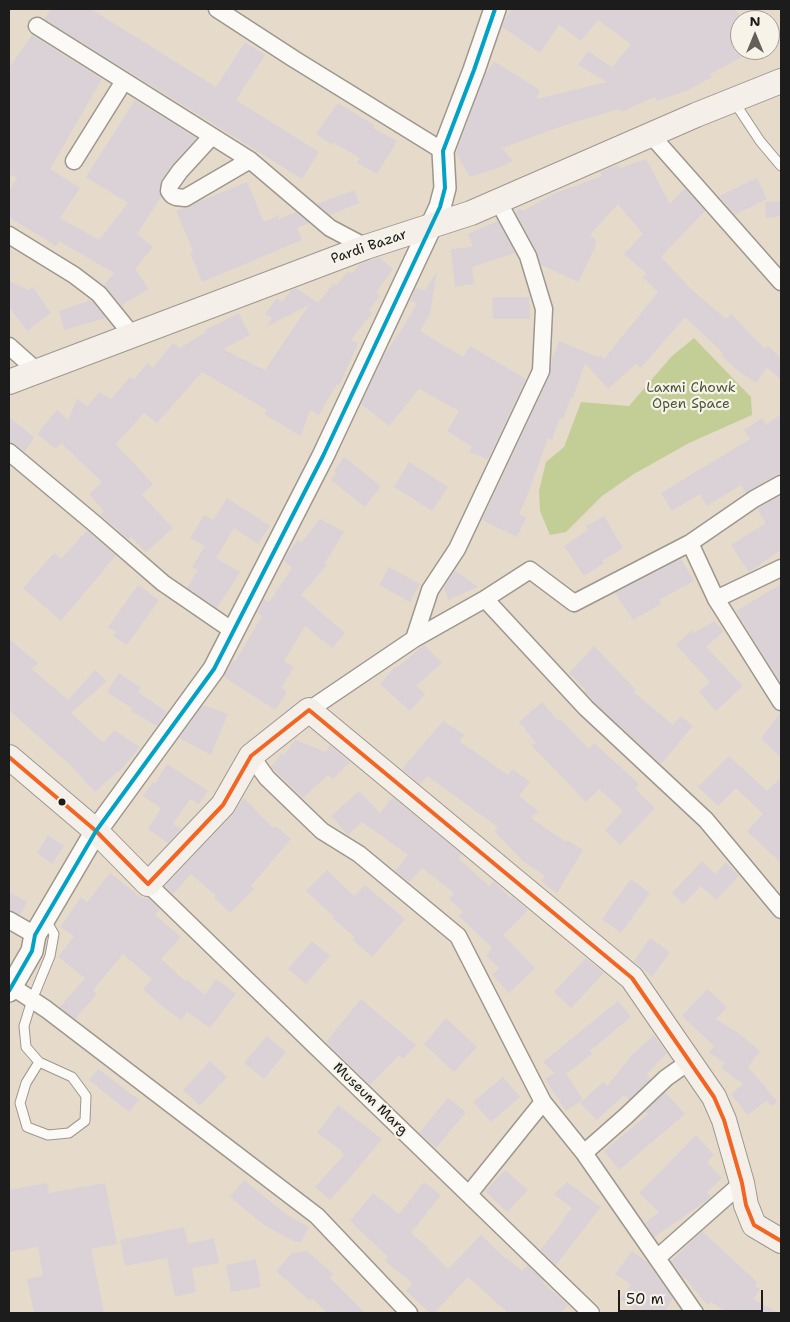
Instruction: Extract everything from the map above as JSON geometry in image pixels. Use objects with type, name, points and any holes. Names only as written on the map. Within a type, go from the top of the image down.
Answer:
[{"type":"main road","name":"Pardi Bazar","points":[[9,382],[366,247],[472,213],[781,80]]},
{"type":"main road","points":[[9,757],[96,832],[148,884],[223,805],[251,756],[309,710],[632,978],[714,1097],[724,1120],[742,1183],[746,1205],[754,1225],[781,1241]]},
{"type":"street","points":[[217,9],[443,151]]},
{"type":"street","points":[[409,1313],[317,1216],[46,1009],[10,989],[32,951],[40,927],[96,832],[214,669],[323,456],[440,207],[445,188],[443,151],[495,9]]},
{"type":"street","points":[[37,26],[250,160],[330,228],[366,247]]},
{"type":"street","points":[[74,161],[124,81]]},
{"type":"street","points":[[651,135],[781,282]]},
{"type":"street","points":[[212,136],[180,171],[170,185],[169,191],[172,195],[185,198],[250,160]]},
{"type":"street","points":[[414,639],[430,590],[457,549],[541,371],[544,309],[528,256],[498,201]]},
{"type":"street","points":[[9,235],[74,275],[99,294],[133,336]]},
{"type":"street","points":[[9,346],[37,371]]},
{"type":"street","points":[[9,452],[162,583],[233,631]]},
{"type":"street","points":[[309,710],[414,639],[485,600],[530,570],[574,603],[690,543],[754,499],[781,484]]},
{"type":"street","points":[[690,543],[716,599],[781,702]]},
{"type":"street","points":[[716,599],[781,568]]},
{"type":"street","points":[[485,600],[586,708],[706,820],[781,910]]},
{"type":"street","points":[[251,756],[267,778],[322,831],[359,854],[458,936],[543,1102],[584,1153],[695,1313]]},
{"type":"street","name":"Museum Marg","points":[[148,884],[591,1313]]},
{"type":"street","points":[[9,920],[40,927]]},
{"type":"street","points":[[584,1153],[666,1078],[690,1061]]},
{"type":"street","points":[[469,1194],[543,1102]]},
{"type":"street","points":[[657,1258],[742,1183]]},
{"type":"lane","points":[[733,100],[760,140],[781,166]]},
{"type":"lane","points":[[40,927],[54,934],[50,956],[32,1000],[24,1026],[26,1047],[40,1062],[72,1077],[86,1096],[85,1121],[69,1133],[48,1135],[28,1127],[20,1103],[26,1083],[40,1062]]},
{"type":"green space","name":"Laxmi Chowk Open Space","points":[[694,338],[751,397],[752,415],[689,443],[634,474],[602,496],[566,532],[550,535],[540,511],[539,491],[546,462],[564,447],[581,402],[629,406],[671,357]]},
{"type":"building","points":[[51,9],[91,9],[216,87],[245,42],[265,55],[236,100],[319,152],[302,179],[44,19]]},
{"type":"building","points":[[512,9],[734,9],[730,10],[730,60],[737,60],[710,74],[712,77],[688,90],[657,101],[655,97],[621,112],[619,109],[562,126],[502,148],[513,161],[470,177],[456,153],[485,75],[494,61],[540,90],[536,99],[607,82],[578,65],[588,51],[612,67],[631,44],[598,20],[581,41],[559,25],[540,53],[502,27]]},
{"type":"building","points":[[32,35],[102,79],[50,169],[80,188],[60,218],[99,240],[128,203],[86,177],[135,100],[196,138],[162,179],[159,190],[161,197],[137,234],[153,247],[135,269],[149,289],[122,306],[104,285],[114,273],[59,241],[56,246],[9,217],[9,191],[17,178],[9,174],[9,68]]},
{"type":"building","points":[[338,103],[374,125],[373,128],[397,141],[377,174],[357,163],[360,158],[334,143],[332,145],[316,134]]},
{"type":"building","points":[[646,159],[670,204],[685,188],[705,211],[661,257],[692,290],[726,319],[731,314],[765,349],[768,346],[781,358],[781,380],[767,367],[756,383],[737,370],[721,355],[723,353],[685,317],[641,368],[636,364],[608,389],[585,363],[573,398],[571,397],[563,419],[560,418],[552,440],[548,438],[519,514],[526,518],[517,537],[482,520],[550,375],[552,359],[559,341],[598,357],[600,355],[604,359],[658,292],[643,277],[647,274],[624,254],[643,234],[618,204],[590,235],[596,240],[596,245],[578,282],[541,265],[537,251],[516,213],[519,208],[523,211],[553,194],[602,176],[600,172],[603,170],[618,165],[620,168]]},
{"type":"building","points":[[757,178],[767,199],[735,215],[719,196]]},
{"type":"building","points":[[247,182],[264,222],[280,215],[277,220],[296,212],[309,223],[297,228],[302,240],[202,282],[190,253],[193,251],[176,211]]},
{"type":"building","points":[[354,190],[359,203],[330,215],[317,204]]},
{"type":"building","points":[[781,201],[781,216],[766,218],[765,202]]},
{"type":"building","points":[[498,221],[515,253],[472,267],[474,284],[455,287],[451,249],[473,247],[468,234]]},
{"type":"building","points":[[379,257],[393,269],[376,292],[380,296],[369,310],[372,313],[351,340],[358,343],[339,386],[337,384],[319,415],[310,410],[301,436],[264,414],[267,410],[202,372],[157,423],[144,413],[116,444],[153,484],[142,495],[173,528],[146,552],[131,537],[129,540],[100,515],[104,511],[89,494],[102,482],[61,443],[56,449],[37,434],[57,410],[68,420],[77,399],[88,406],[99,392],[111,399],[130,377],[134,380],[147,363],[153,368],[173,343],[180,348],[206,332],[205,330],[239,313],[250,335],[223,349],[265,370],[309,305],[266,327],[272,318],[265,314],[277,298],[282,302],[291,290],[296,288],[318,303],[334,283],[337,285],[348,271],[352,274],[360,264]]},
{"type":"building","points":[[437,271],[430,314],[420,331],[463,357],[470,346],[526,379],[488,459],[469,452],[472,447],[447,431],[459,411],[419,389],[389,426],[361,404],[383,357],[417,303],[410,301],[416,288],[425,290]]},
{"type":"building","points":[[9,281],[29,290],[33,287],[51,313],[27,331],[9,307]]},
{"type":"building","points":[[492,297],[529,297],[530,319],[493,319]]},
{"type":"building","points":[[91,300],[106,318],[64,330],[59,311]]},
{"type":"building","points":[[781,414],[781,474],[776,475],[746,493],[741,485],[707,506],[700,494],[672,511],[661,493],[750,439],[744,430],[762,418],[766,425]]},
{"type":"building","points":[[9,417],[34,437],[25,452],[9,442]]},
{"type":"building","points":[[344,457],[381,486],[365,507],[331,480],[336,473],[334,471]]},
{"type":"building","points":[[409,462],[448,487],[432,511],[394,487]]},
{"type":"building","points":[[781,495],[781,550],[749,572],[731,545],[766,523],[757,509]]},
{"type":"building","points":[[227,498],[270,526],[258,544],[234,528],[216,558],[240,572],[217,608],[187,588],[198,570],[192,567],[205,546],[190,538],[204,515],[213,520]]},
{"type":"building","points":[[604,516],[623,548],[602,561],[604,563],[584,576],[564,546],[588,530],[586,526]]},
{"type":"building","points":[[320,519],[344,532],[325,563],[327,565],[301,595],[345,633],[332,648],[305,626],[284,661],[294,667],[281,688],[287,692],[275,710],[224,677],[262,616],[257,613],[264,599],[269,602],[292,568],[284,561],[289,551],[298,540],[301,543]]},
{"type":"building","points":[[87,530],[116,555],[61,621],[23,588],[54,553],[61,559]]},
{"type":"building","points":[[681,559],[694,581],[659,600],[661,604],[633,620],[615,593]]},
{"type":"building","points":[[389,567],[420,584],[410,602],[379,585]]},
{"type":"building","points":[[455,570],[478,587],[448,600],[444,588]]},
{"type":"building","points":[[781,584],[781,684],[736,611]]},
{"type":"building","points":[[138,585],[159,600],[127,645],[113,636],[116,632],[108,627]]},
{"type":"building","points":[[714,621],[724,631],[706,647],[743,686],[716,711],[699,692],[710,682],[676,645],[692,630],[694,633]]},
{"type":"building","points":[[9,639],[38,663],[32,669],[68,700],[95,670],[107,681],[71,713],[104,742],[114,730],[140,747],[119,772],[95,792],[69,764],[9,710]]},
{"type":"building","points":[[424,645],[442,663],[416,686],[425,694],[410,711],[380,684],[395,667]]},
{"type":"building","points":[[594,646],[636,690],[634,692],[673,725],[681,716],[693,726],[661,764],[593,701],[584,692],[586,690],[569,673]]},
{"type":"building","points":[[119,673],[141,688],[138,692],[167,712],[157,726],[131,711],[133,709],[107,692]]},
{"type":"building","points":[[542,702],[558,721],[560,719],[589,749],[594,743],[639,784],[635,789],[655,808],[620,845],[605,830],[623,811],[599,789],[586,802],[532,746],[536,743],[519,722]]},
{"type":"building","points":[[203,705],[228,714],[211,755],[179,738]]},
{"type":"building","points":[[781,712],[781,758],[761,738]]},
{"type":"building","points":[[443,721],[465,735],[459,741],[508,775],[513,769],[530,782],[519,796],[538,811],[531,818],[566,842],[567,840],[583,850],[557,893],[542,881],[545,876],[523,861],[494,831],[498,827],[427,776],[420,784],[402,769]]},
{"type":"building","points":[[295,740],[326,752],[330,745],[350,762],[333,779],[328,775],[303,798],[271,767],[282,753],[284,755]]},
{"type":"building","points":[[729,756],[767,791],[781,777],[781,863],[747,831],[763,814],[736,788],[718,806],[698,787]]},
{"type":"building","points":[[167,764],[208,791],[199,804],[190,799],[173,824],[181,829],[168,843],[148,829],[161,808],[143,796],[153,782],[155,784]]},
{"type":"building","points":[[359,791],[380,813],[393,797],[462,854],[458,858],[489,886],[494,881],[510,898],[512,896],[528,910],[503,935],[535,968],[509,993],[492,975],[499,968],[486,956],[492,948],[459,916],[463,912],[449,899],[454,893],[422,868],[409,882],[395,871],[408,855],[362,822],[348,835],[331,816]]},
{"type":"building","points":[[244,798],[273,828],[276,826],[291,839],[251,886],[254,889],[230,913],[214,897],[216,896],[191,874],[173,894],[165,886],[233,814]]},
{"type":"building","points":[[48,835],[64,846],[52,864],[37,853]]},
{"type":"building","points":[[702,861],[715,874],[726,862],[739,876],[716,900],[701,886],[683,904],[672,893]]},
{"type":"building","points":[[327,870],[354,896],[365,885],[405,919],[372,957],[352,939],[355,937],[332,918],[334,917],[306,891]]},
{"type":"building","points":[[110,873],[143,899],[147,897],[160,909],[155,915],[181,937],[161,959],[185,981],[186,979],[205,995],[216,979],[236,994],[210,1028],[187,1012],[181,1020],[159,1004],[143,989],[152,979],[123,954],[93,990],[97,994],[75,1019],[60,1007],[85,978],[58,957],[74,936],[60,927],[81,897],[87,902]]},
{"type":"building","points":[[631,879],[650,893],[621,933],[602,919]]},
{"type":"building","points":[[9,892],[27,902],[20,915],[9,910]]},
{"type":"building","points":[[650,938],[670,952],[652,977],[634,961]]},
{"type":"building","points":[[312,941],[330,956],[306,984],[288,969]]},
{"type":"building","points":[[586,958],[604,973],[571,1008],[554,992]]},
{"type":"building","points":[[707,989],[727,1007],[716,1019],[738,1033],[760,1051],[748,1067],[777,1101],[773,1106],[766,1101],[748,1115],[731,1094],[743,1084],[721,1068],[725,1063],[709,1053],[714,1046],[682,1016]]},
{"type":"building","points":[[361,999],[416,1045],[403,1059],[399,1055],[370,1085],[326,1042]]},
{"type":"building","points":[[618,1001],[631,1017],[590,1051],[592,1054],[566,1074],[583,1099],[566,1111],[545,1079],[555,1073],[543,1062]]},
{"type":"building","points":[[446,1018],[477,1047],[454,1072],[424,1044]]},
{"type":"building","points":[[654,1035],[667,1053],[646,1075],[651,1079],[630,1099],[624,1095],[597,1120],[580,1103],[603,1082],[607,1086],[632,1055]]},
{"type":"building","points":[[267,1036],[286,1052],[264,1079],[244,1063]]},
{"type":"building","points":[[210,1061],[227,1077],[200,1106],[183,1090]]},
{"type":"building","points":[[98,1069],[139,1100],[129,1112],[89,1080]]},
{"type":"building","points":[[503,1077],[520,1097],[491,1122],[473,1102]]},
{"type":"building","points":[[665,1092],[685,1114],[619,1170],[604,1151],[648,1114],[645,1112]]},
{"type":"building","points":[[448,1098],[466,1112],[436,1148],[419,1133]]},
{"type":"building","points":[[338,1105],[382,1139],[330,1200],[315,1187],[344,1155],[342,1151],[317,1133]]},
{"type":"building","points":[[696,1135],[714,1155],[707,1162],[722,1178],[707,1192],[711,1197],[708,1200],[654,1237],[645,1223],[659,1212],[639,1193]]},
{"type":"building","points":[[505,1170],[528,1190],[507,1212],[485,1191]]},
{"type":"building","points":[[244,1180],[287,1215],[309,1227],[301,1242],[295,1242],[264,1225],[230,1197]]},
{"type":"building","points":[[424,1182],[441,1195],[411,1233],[428,1247],[448,1269],[481,1235],[506,1259],[522,1271],[527,1265],[544,1281],[542,1282],[568,1305],[561,1313],[508,1313],[468,1277],[434,1313],[430,1313],[406,1291],[412,1283],[385,1261],[388,1257],[350,1221],[373,1193],[399,1214]]},
{"type":"building","points":[[567,1182],[601,1207],[556,1265],[540,1250],[572,1208],[554,1194]]},
{"type":"building","points":[[47,1183],[49,1193],[105,1183],[117,1244],[91,1249],[104,1313],[34,1313],[27,1279],[43,1276],[38,1247],[9,1252],[9,1190]]},
{"type":"building","points":[[184,1227],[188,1244],[214,1238],[219,1263],[192,1268],[196,1292],[175,1297],[167,1258],[125,1266],[120,1240]]},
{"type":"building","points":[[702,1231],[757,1282],[755,1286],[760,1289],[753,1299],[779,1313],[728,1313],[711,1302],[707,1305],[671,1261]]},
{"type":"building","points":[[307,1251],[333,1274],[330,1278],[365,1313],[327,1313],[312,1298],[310,1301],[276,1271],[292,1253]]},
{"type":"building","points":[[632,1251],[648,1263],[673,1298],[664,1313],[638,1313],[620,1299],[631,1285],[615,1274]]},
{"type":"building","points":[[256,1259],[261,1287],[231,1292],[226,1265]]},
{"type":"transit line","points":[[9,991],[32,951],[35,935],[96,831],[214,669],[323,456],[440,207],[445,188],[443,151],[495,9]]},
{"type":"transit line","points":[[9,757],[96,831],[148,884],[223,805],[251,756],[309,710],[632,978],[714,1097],[724,1120],[742,1183],[746,1205],[754,1225],[781,1241]]}]
